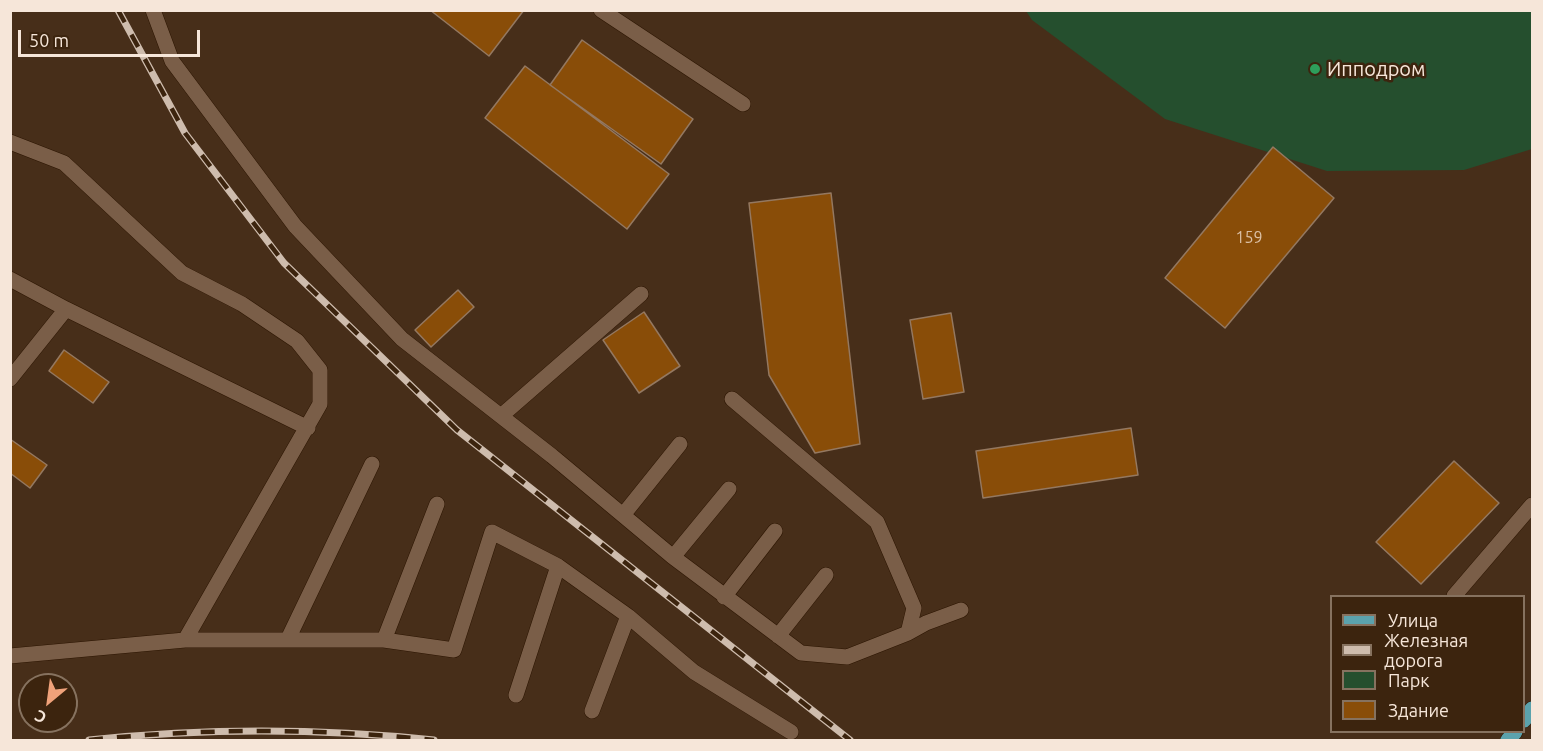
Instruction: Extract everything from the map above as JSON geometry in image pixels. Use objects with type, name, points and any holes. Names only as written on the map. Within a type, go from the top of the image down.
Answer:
[{"type":"lane","points":[[153,10],[172,61],[295,226],[402,339],[501,416],[724,597],[801,653],[847,657],[961,610]]},
{"type":"lane","points":[[601,10],[743,104]]},
{"type":"lane","points":[[10,142],[64,163],[182,273],[242,304],[297,341],[320,370],[320,404],[185,640]]},
{"type":"lane","points":[[10,279],[308,428]]},
{"type":"lane","points":[[501,416],[641,294]]},
{"type":"lane","points":[[10,379],[66,309]]},
{"type":"lane","points":[[732,399],[877,522],[914,608],[908,633]]},
{"type":"lane","points":[[623,515],[680,444]]},
{"type":"lane","points":[[288,639],[372,464]]},
{"type":"lane","points":[[674,558],[729,489]]},
{"type":"lane","points":[[384,640],[437,504]]},
{"type":"lane","points":[[1456,595],[1533,505]]},
{"type":"lane","points":[[724,597],[775,531]]},
{"type":"lane","points":[[10,656],[185,640],[384,640],[454,650],[492,532],[558,566],[628,616],[694,672],[791,732]]},
{"type":"lane","points":[[516,695],[558,566]]},
{"type":"lane","points":[[778,636],[826,575]]},
{"type":"lane","points":[[591,711],[628,616]]},
{"type":"green space","name":"Ипподром","points":[[1026,11],[1532,11],[1532,149],[1464,170],[1327,171],[1165,119],[1032,20]]},
{"type":"building","points":[[430,10],[524,10],[489,56]]},
{"type":"building","points":[[582,40],[693,119],[661,164],[550,85]]},
{"type":"building","points":[[525,66],[669,174],[627,229],[485,118]]},
{"type":"building","points":[[1273,147],[1334,198],[1225,328],[1165,278]]},
{"type":"building","points":[[831,193],[860,444],[815,453],[769,375],[749,203]]},
{"type":"building","points":[[458,290],[474,307],[431,347],[415,330]]},
{"type":"building","points":[[644,312],[680,366],[639,393],[603,340]]},
{"type":"building","points":[[951,313],[964,392],[923,399],[910,320]]},
{"type":"building","points":[[64,350],[109,382],[93,403],[49,371]]},
{"type":"building","points":[[1131,428],[1138,475],[983,498],[976,451]]},
{"type":"building","points":[[10,439],[47,465],[30,488],[10,473]]},
{"type":"building","points":[[1454,461],[1499,503],[1421,584],[1376,542]]},
{"type":"railway","points":[[118,10],[185,133],[284,263],[457,430],[850,740]]},
{"type":"railway","points":[[89,740],[175,733],[262,731],[348,733],[434,740]]},
{"type":"place","name":"Ипподром","points":[[1315,69]]}]
